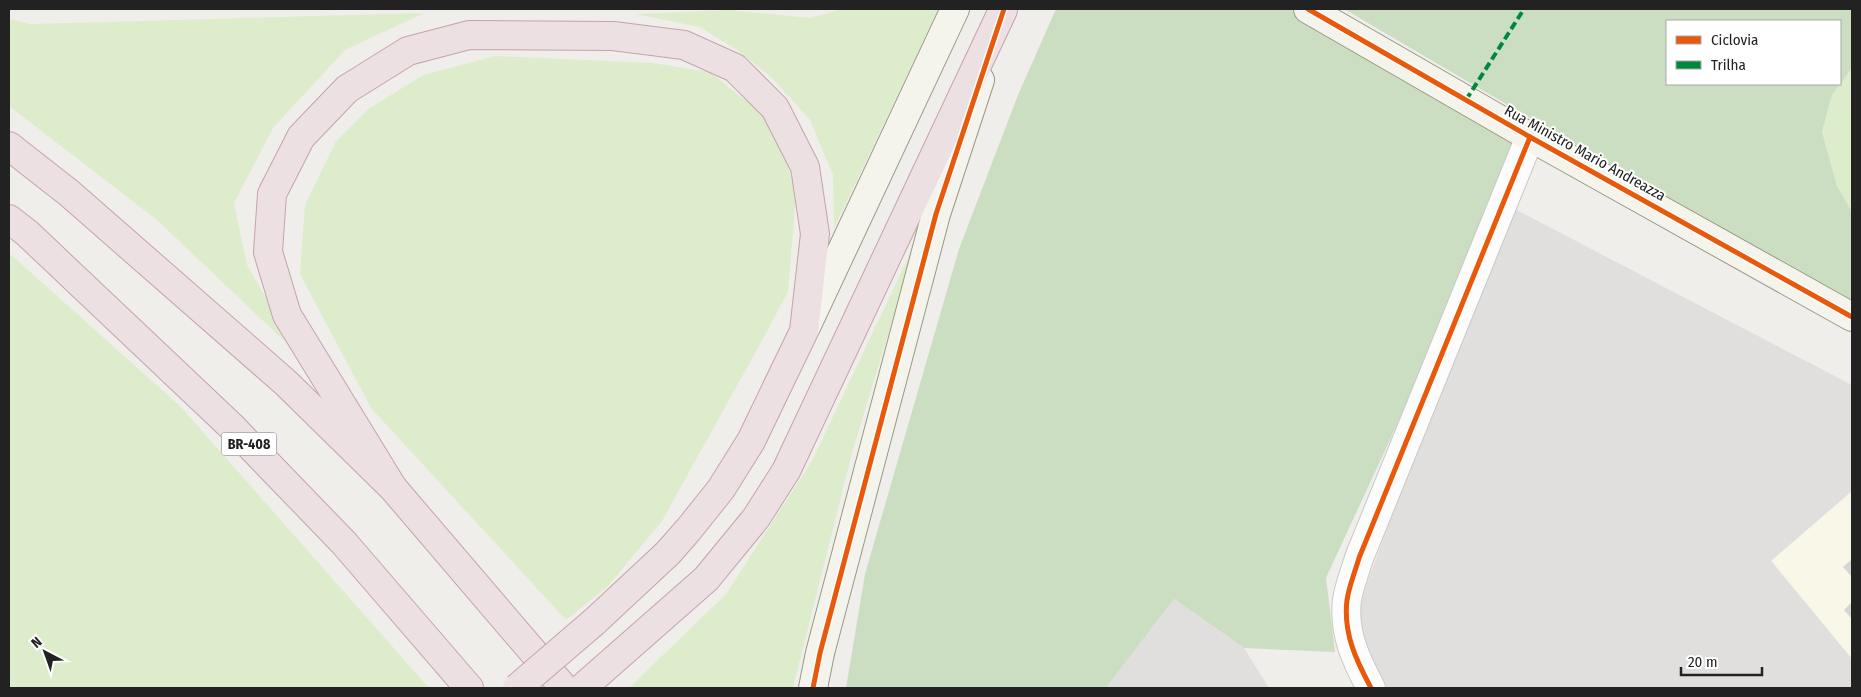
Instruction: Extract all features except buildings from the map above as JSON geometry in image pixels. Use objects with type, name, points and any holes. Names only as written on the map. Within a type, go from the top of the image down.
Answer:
[{"type":"highway","points":[[582,688],[706,579],[756,518],[786,471],[1003,9]]},
{"type":"highway","points":[[393,488],[287,315],[268,252],[272,194],[301,137],[347,89],[408,51],[469,35],[613,36],[684,45],[735,68],[775,108],[805,167],[815,234],[804,331],[751,440],[721,489],[689,529],[668,553],[594,622],[517,688]]},
{"type":"highway","points":[[9,146],[70,193],[286,383],[393,488],[564,688]]},
{"type":"highway","name":"BR-408","points":[[9,219],[27,233],[232,427],[344,543],[469,688]]},
{"type":"street","points":[[804,331],[955,9]]},
{"type":"street","points":[[813,688],[827,625],[936,214],[1003,9]]},
{"type":"street","name":"Rua Ministro Mario Andreazza","points":[[1308,9],[1530,137],[1852,317]]},
{"type":"street","points":[[1371,688],[1354,656],[1346,624],[1347,598],[1359,558],[1530,137]]},
{"type":"shaded area","points":[[1507,205],[1852,385],[1852,491],[1771,561],[1852,659],[1852,688],[1382,688],[1348,634]]},
{"type":"shaded area","points":[[1852,491],[1852,659],[1771,560]]},
{"type":"shaded area","points":[[1174,599],[1244,648],[1269,688],[1106,688]]},
{"type":"green space","points":[[842,9],[939,9],[834,228],[833,175],[810,120],[772,78],[737,50],[700,27],[635,14],[730,10],[810,18]]},
{"type":"green space","points":[[1056,9],[1296,9],[1530,137],[1326,578],[1335,652],[1244,648],[1174,599],[1106,688],[846,688],[865,574],[959,249],[1018,95]]},
{"type":"green space","points":[[1344,9],[1852,9],[1852,68],[1841,83],[1841,20],[1666,20],[1666,85],[1839,85],[1832,95],[1822,132],[1837,186],[1852,212],[1852,307]]},
{"type":"green space","points":[[424,13],[345,50],[273,128],[234,203],[247,265],[299,355],[157,220],[9,106],[9,19],[30,24]]},
{"type":"green space","points":[[495,56],[653,63],[710,72],[776,125],[796,196],[788,292],[764,337],[662,521],[608,586],[566,620],[371,408],[300,274],[305,205],[336,141],[367,110],[423,75]]},
{"type":"green space","points":[[1852,68],[1852,212],[1837,186],[1822,132],[1832,95]]},
{"type":"green space","points":[[917,239],[852,453],[793,688],[629,688],[726,594],[812,461]]},
{"type":"green space","points":[[9,253],[180,406],[429,688],[9,688]]},
{"type":"marked path","points":[[1466,100],[1524,9]]},
{"type":"cycle path","points":[[813,688],[820,653],[936,214],[1004,9]]},
{"type":"cycle path","points":[[1308,9],[1530,137],[1852,317]]},
{"type":"cycle path","points":[[1371,688],[1360,667],[1349,635],[1346,612],[1351,584],[1359,558],[1530,137]]}]
